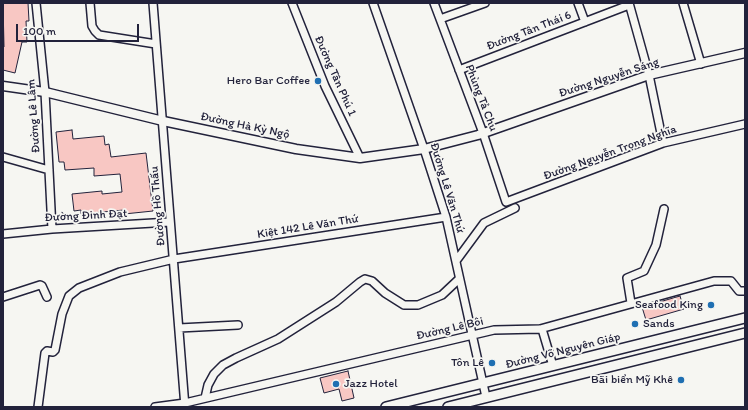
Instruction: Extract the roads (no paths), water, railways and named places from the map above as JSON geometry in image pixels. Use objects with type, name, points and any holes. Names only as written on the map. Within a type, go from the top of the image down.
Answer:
[{"type":"main road","name":"Đường Võ Nguyên Giáp","points":[[386,407],[745,318]]},
{"type":"main road","points":[[448,407],[745,333]]},
{"type":"street","name":"Đường Lê Lâm","points":[[36,3],[45,92],[52,229]]},
{"type":"street","points":[[90,3],[92,26],[99,35],[156,44]]},
{"type":"street","name":"Đường Hồ Thấu","points":[[153,3],[185,405]]},
{"type":"street","name":"Đường Tân Phú 1","points":[[292,3],[325,86],[360,158]]},
{"type":"street","name":"Đường Lê Văn Thứ","points":[[373,3],[446,216],[486,398]]},
{"type":"street","name":"Phùng Tả Chu","points":[[434,3],[483,133],[506,202]]},
{"type":"street","points":[[440,19],[485,3]]},
{"type":"street","points":[[578,3],[585,22]]},
{"type":"street","points":[[683,3],[701,64]]},
{"type":"street","points":[[629,4],[649,75],[663,143]]},
{"type":"street","name":"Đường Tân Thái 6","points":[[459,70],[629,4]]},
{"type":"street","name":"Đường Nguyễn Sáng","points":[[483,133],[649,75],[745,53]]},
{"type":"street","name":"Đường Hà Kỳ Ngộ","points":[[3,86],[45,92],[163,121],[296,149],[360,158],[424,149],[483,133]]},
{"type":"street","name":"Đường Nguyễn Trọng Nghĩa","points":[[506,202],[663,143],[745,124]]},
{"type":"street","points":[[3,157],[49,170]]},
{"type":"street","points":[[456,261],[484,222],[515,208]]},
{"type":"street","points":[[631,303],[627,278],[643,272],[647,265],[656,245],[664,208]]},
{"type":"street","name":"Kiệt 142 Lê Văn Thứ","points":[[38,407],[45,353],[47,351],[53,352],[55,350],[62,314],[69,296],[79,288],[120,272],[174,259],[446,216]]},
{"type":"street","name":"Đường Đinh Đạt","points":[[3,234],[52,229],[170,222]]},
{"type":"street","points":[[205,398],[208,385],[214,374],[223,365],[278,339],[336,302],[360,282],[366,280],[372,281],[385,293],[404,305],[418,305],[442,295],[460,279]]},
{"type":"street","name":"Đường Lê Bôi","points":[[155,407],[185,405],[205,398],[498,329],[542,329],[714,281],[731,281],[739,291],[745,291]]},
{"type":"street","points":[[3,297],[40,285],[42,286],[47,297]]},
{"type":"street","points":[[179,328],[238,324]]},
{"type":"street","points":[[542,329],[553,366]]},
{"type":"place","name":"Hero Bar Coffee","points":[[318,81]]},
{"type":"place","name":"Seafood King","points":[[711,305]]},
{"type":"place","name":"Sands","points":[[635,324]]},
{"type":"place","name":"Tôn Lê","points":[[492,363]]},
{"type":"place","name":"Bãi biển Mỹ Khê","points":[[681,380]]},
{"type":"place","name":"Jazz Hotel","points":[[336,384]]}]
